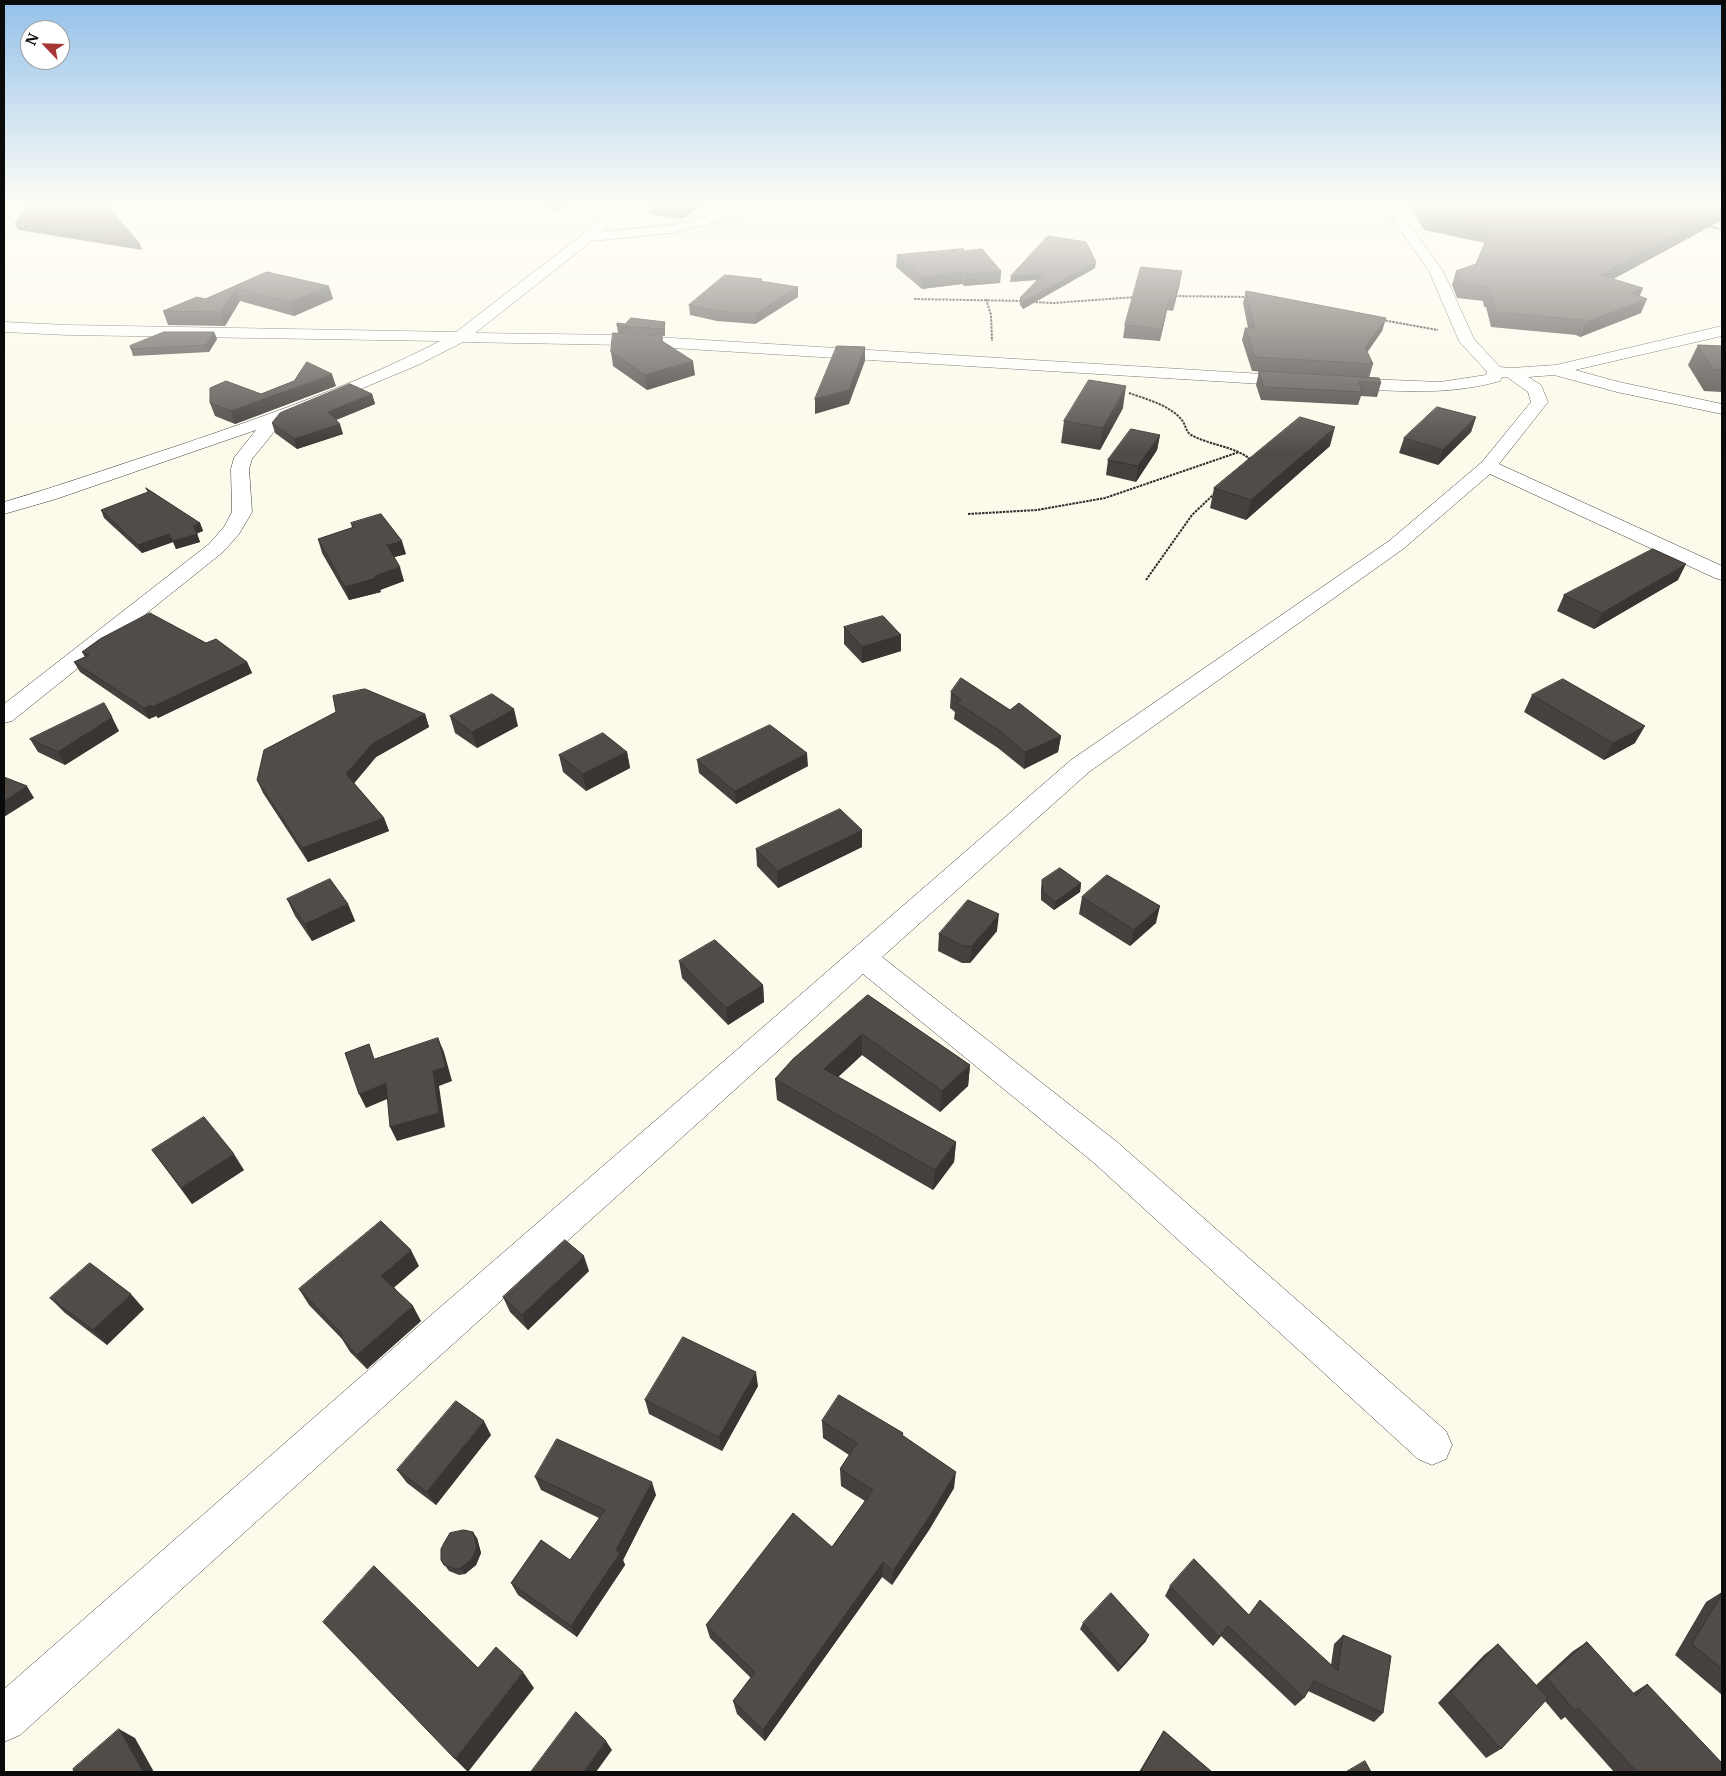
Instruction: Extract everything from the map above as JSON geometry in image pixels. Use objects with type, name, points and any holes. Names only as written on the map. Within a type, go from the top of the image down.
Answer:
[{"type":"street","points":[[4,508],[49,495],[276,418],[412,362],[460,337],[524,287]]},
{"type":"street","points":[[4,1719],[472,1302],[1080,766],[1396,545],[1488,466],[1540,402],[1535,389],[1503,372],[1467,341],[1443,287]]},
{"type":"street","points":[[4,327],[78,331],[623,340],[1307,381]]},
{"type":"street","points":[[1326,382],[1446,386],[1483,382],[1503,372],[1556,370],[1722,331]]},
{"type":"street","points":[[1556,370],[1618,388],[1722,409]]},
{"type":"street","points":[[4,716],[216,548],[232,530],[242,512],[240,469],[243,458],[276,418]]},
{"type":"street","points":[[1488,466],[1722,574]]},
{"type":"street","points":[[863,958],[1105,1152],[1432,1445]]},
{"type":"path","points":[[1175,296],[1249,297]]},
{"type":"path","points":[[914,299],[986,299],[1054,303],[1137,297]]},
{"type":"path","points":[[983,363],[992,342],[991,315],[986,299]]},
{"type":"path","points":[[1381,320],[1427,329],[1463,332]]},
{"type":"path","points":[[1123,391],[1165,407],[1182,418],[1188,432],[1205,442],[1240,452],[1249,458],[1246,468]]},
{"type":"path","points":[[968,514],[1012,514],[1105,498],[1212,459],[1240,452]]},
{"type":"path","points":[[1146,580],[1192,515],[1218,491]]},
{"type":"building","points":[[233,287],[327,287],[290,302],[236,288],[220,312],[163,311],[197,297],[205,299]]},
{"type":"building","points":[[711,287],[798,287],[755,314],[716,311],[689,305]]},
{"type":"building","points":[[1031,287],[1051,287],[1023,302],[1020,298]]},
{"type":"building","points":[[1136,287],[1178,287],[1175,299],[1169,298],[1162,329],[1125,325]]},
{"type":"building","points":[[1488,287],[1639,287],[1643,288],[1632,293],[1647,299],[1586,322],[1582,320],[1496,312]]},
{"type":"building","points":[[1246,291],[1386,318],[1365,347],[1373,364],[1255,357],[1245,328],[1254,328]]},
{"type":"building","points":[[631,318],[665,322],[664,329],[617,326],[617,323],[625,324]]},
{"type":"building","points":[[164,332],[214,332],[206,345],[131,349],[130,346]]},
{"type":"building","points":[[613,333],[662,336],[662,341],[693,361],[645,375],[611,352]]},
{"type":"building","points":[[1698,345],[1722,346],[1722,370],[1714,370]]},
{"type":"building","points":[[837,346],[865,347],[849,390],[815,399]]},
{"type":"building","points":[[307,362],[332,374],[231,411],[210,403],[210,388],[226,381],[261,394],[294,381]]},
{"type":"building","points":[[1259,371],[1379,378],[1381,383],[1359,382],[1362,392],[1264,387]]},
{"type":"building","points":[[1089,380],[1126,386],[1103,428],[1064,421]]},
{"type":"building","points":[[350,384],[372,394],[328,412],[340,424],[294,439],[272,423],[280,413]]},
{"type":"building","points":[[1437,407],[1476,417],[1443,450],[1404,438]]},
{"type":"building","points":[[1300,417],[1335,427],[1251,500],[1214,488]]},
{"type":"building","points":[[1131,429],[1160,435],[1138,466],[1108,460]]},
{"type":"building","points":[[146,488],[200,523],[193,526],[197,534],[173,541],[169,534],[138,545],[101,510],[148,492]]},
{"type":"building","points":[[381,514],[402,541],[387,545],[400,567],[375,576],[376,578],[345,587],[318,539],[354,527],[351,523]]},
{"type":"building","points":[[1653,549],[1686,564],[1602,613],[1564,595]]},
{"type":"building","points":[[150,613],[206,643],[216,639],[247,662],[152,707],[151,705],[144,708],[74,662],[89,655],[82,652],[100,639]]},
{"type":"building","points":[[883,616],[901,635],[862,647],[844,627]]},
{"type":"building","points":[[961,678],[1010,710],[1019,703],[1061,736],[1025,752],[1000,731],[956,702],[961,700],[951,692]]},
{"type":"building","points":[[1563,679],[1645,726],[1613,743],[1532,695]]},
{"type":"building","points":[[365,689],[425,714],[372,744],[346,774],[384,818],[302,848],[257,780],[264,750],[336,712],[333,696]]},
{"type":"building","points":[[492,694],[514,709],[472,732],[450,716]]},
{"type":"building","points":[[104,703],[112,717],[58,752],[30,739]]},
{"type":"building","points":[[770,725],[807,753],[735,791],[697,760]]},
{"type":"building","points":[[603,733],[627,752],[583,774],[559,755]]},
{"type":"building","points":[[4,777],[27,786],[4,801]]},
{"type":"building","points":[[840,809],[862,830],[777,871],[756,849]]},
{"type":"building","points":[[1060,868],[1081,883],[1055,902],[1043,892],[1042,880]]},
{"type":"building","points":[[1107,875],[1160,906],[1134,930],[1082,897]]},
{"type":"building","points":[[330,879],[348,904],[305,924],[287,899]]},
{"type":"building","points":[[968,900],[999,914],[972,946],[963,946],[939,934]]},
{"type":"building","points":[[715,940],[763,985],[726,1008],[679,961]]},
{"type":"building","points":[[868,995],[970,1065],[942,1091],[862,1034],[824,1069],[956,1142],[935,1170],[775,1079],[793,1059]]},
{"type":"building","points":[[438,1038],[446,1067],[433,1071],[439,1113],[390,1127],[386,1083],[359,1094],[345,1053],[369,1044],[374,1059]]},
{"type":"building","points":[[204,1117],[234,1154],[181,1188],[152,1150]]},
{"type":"building","points":[[381,1221],[411,1250],[381,1276],[413,1306],[357,1355],[341,1337],[343,1335],[299,1289]]},
{"type":"building","points":[[565,1240],[584,1256],[522,1315],[503,1297]]},
{"type":"building","points":[[90,1263],[131,1294],[93,1330],[50,1298]]},
{"type":"building","points":[[683,1337],[756,1372],[719,1437],[645,1400]]},
{"type":"building","points":[[839,1395],[903,1433],[902,1435],[956,1472],[893,1571],[883,1562],[763,1730],[733,1701],[755,1672],[706,1625],[793,1513],[832,1547],[873,1490],[840,1469],[857,1443],[822,1421]]},
{"type":"building","points":[[456,1401],[484,1421],[427,1492],[397,1470]]},
{"type":"building","points":[[557,1439],[652,1482],[616,1550],[620,1553],[571,1626],[511,1583],[541,1540],[570,1560],[605,1510],[535,1477]]},
{"type":"building","points":[[464,1530],[473,1532],[477,1547],[472,1559],[461,1568],[455,1569],[444,1565],[441,1560],[441,1549],[444,1543],[450,1533]]},
{"type":"building","points":[[1194,1559],[1249,1615],[1260,1600],[1338,1671],[1343,1635],[1391,1656],[1383,1713],[1314,1681],[1304,1698],[1228,1626],[1219,1637],[1170,1586]]},
{"type":"building","points":[[374,1566],[478,1668],[496,1647],[523,1672],[455,1759],[323,1622]]},
{"type":"building","points":[[1111,1593],[1149,1635],[1121,1667],[1083,1623]]},
{"type":"building","points":[[1722,1594],[1722,1669],[1692,1644]]},
{"type":"building","points":[[1587,1642],[1636,1696],[1647,1684],[1722,1763],[1722,1772],[1637,1772],[1578,1708],[1575,1711],[1547,1678]]},
{"type":"building","points":[[1498,1644],[1548,1698],[1501,1749],[1451,1693]]},
{"type":"building","points":[[576,1712],[606,1741],[584,1771],[586,1772],[531,1772]]},
{"type":"building","points":[[119,1729],[143,1772],[74,1772],[73,1769]]},
{"type":"building","points":[[1164,1731],[1212,1772],[1141,1772]]},
{"type":"building","points":[[1365,1761],[1371,1772],[1346,1772]]}]
